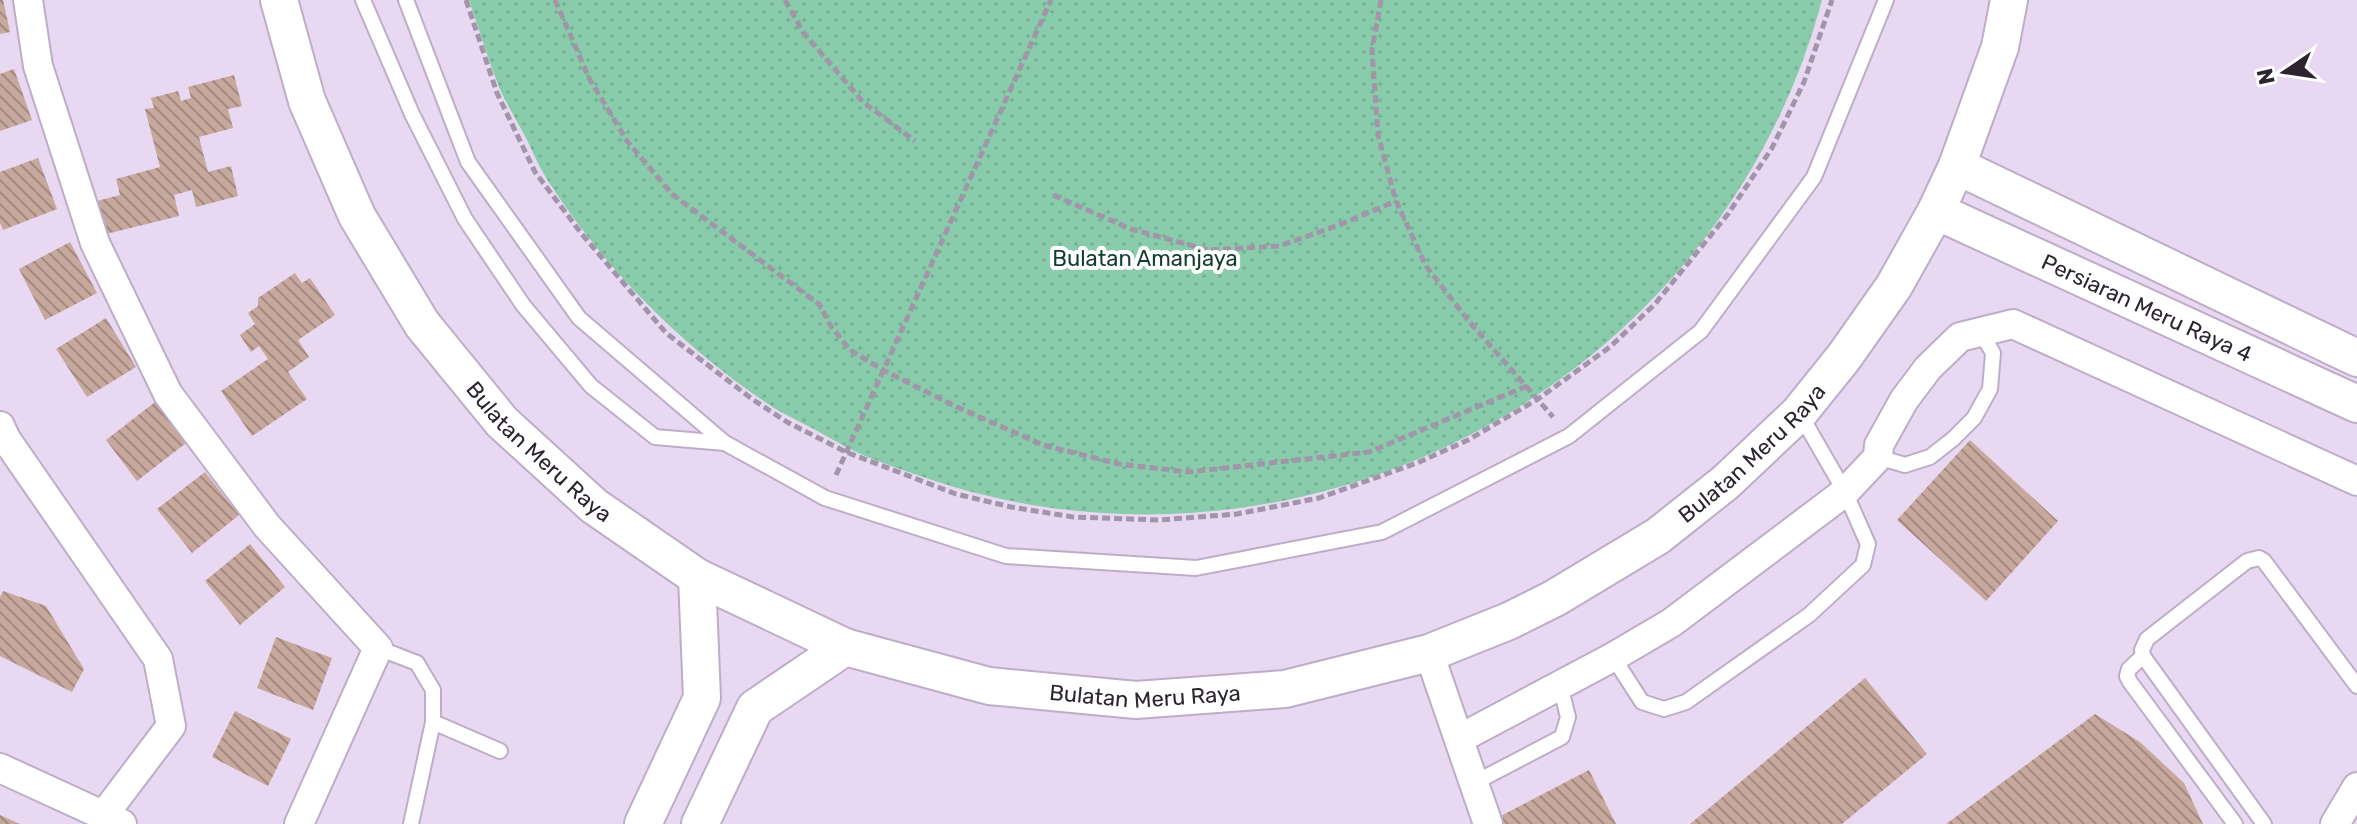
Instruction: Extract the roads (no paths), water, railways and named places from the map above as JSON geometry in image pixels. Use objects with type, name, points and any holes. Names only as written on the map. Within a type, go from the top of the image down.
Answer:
[{"type":"street","points":[[28,0],[38,66],[95,243],[168,394],[267,526],[378,648],[299,824]]},
{"type":"street","name":"Bulatan Meru Raya","points":[[279,0],[307,101],[357,216],[422,324],[502,422],[594,506],[697,577],[845,647],[989,686],[1136,700],[1285,689],[1429,653],[1509,621],[1555,598],[1658,536],[1726,482],[1799,413],[1844,357],[1894,286],[1957,166],[2000,47],[2009,0]]},
{"type":"street","name":"Persiaran Meru Raya 4","points":[[1957,166],[2357,358]]},
{"type":"street","name":"Persiaran Meru Raya 4","points":[[1936,211],[2357,404]]},
{"type":"street","points":[[1459,739],[1671,623],[1845,492],[1878,457],[1879,445],[1904,400],[1928,368],[1960,337],[1979,331],[2013,324],[2357,481]]},
{"type":"street","points":[[0,768],[108,821],[171,726],[158,659],[2,434]]},
{"type":"street","points":[[643,824],[702,698],[697,577]]},
{"type":"street","points":[[700,824],[755,708],[845,647]]},
{"type":"street","points":[[1429,653],[1488,824]]},
{"type":"street","points":[[2335,824],[2357,787]]},
{"type":"lane","points":[[363,0],[412,114],[465,219],[523,305],[591,386],[655,437],[725,443]]},
{"type":"lane","points":[[406,0],[468,162],[579,318],[725,443],[825,498],[1006,556],[1196,568],[1382,532],[1569,436],[1701,331],[1814,177],[1886,0]]},
{"type":"lane","points":[[1878,457],[1905,465],[1930,457],[1974,418],[1990,389],[1993,353],[1979,331]]},
{"type":"lane","points":[[1613,657],[1642,702],[1664,709],[1686,702],[1809,615],[1863,565],[1868,544],[1845,492],[1799,413]]},
{"type":"lane","points":[[2235,824],[2127,676],[2147,639],[2247,561],[2259,558],[2357,686]]},
{"type":"lane","points":[[378,648],[417,663],[433,690],[433,722],[411,824]]},
{"type":"lane","points":[[2143,650],[2264,824]]},
{"type":"lane","points":[[1474,783],[1562,737],[1568,717],[1560,685]]},
{"type":"lane","points":[[433,722],[500,751]]},
{"type":"park label","name":"Bulatan Amanjaya","points":[[1145,258]]}]
